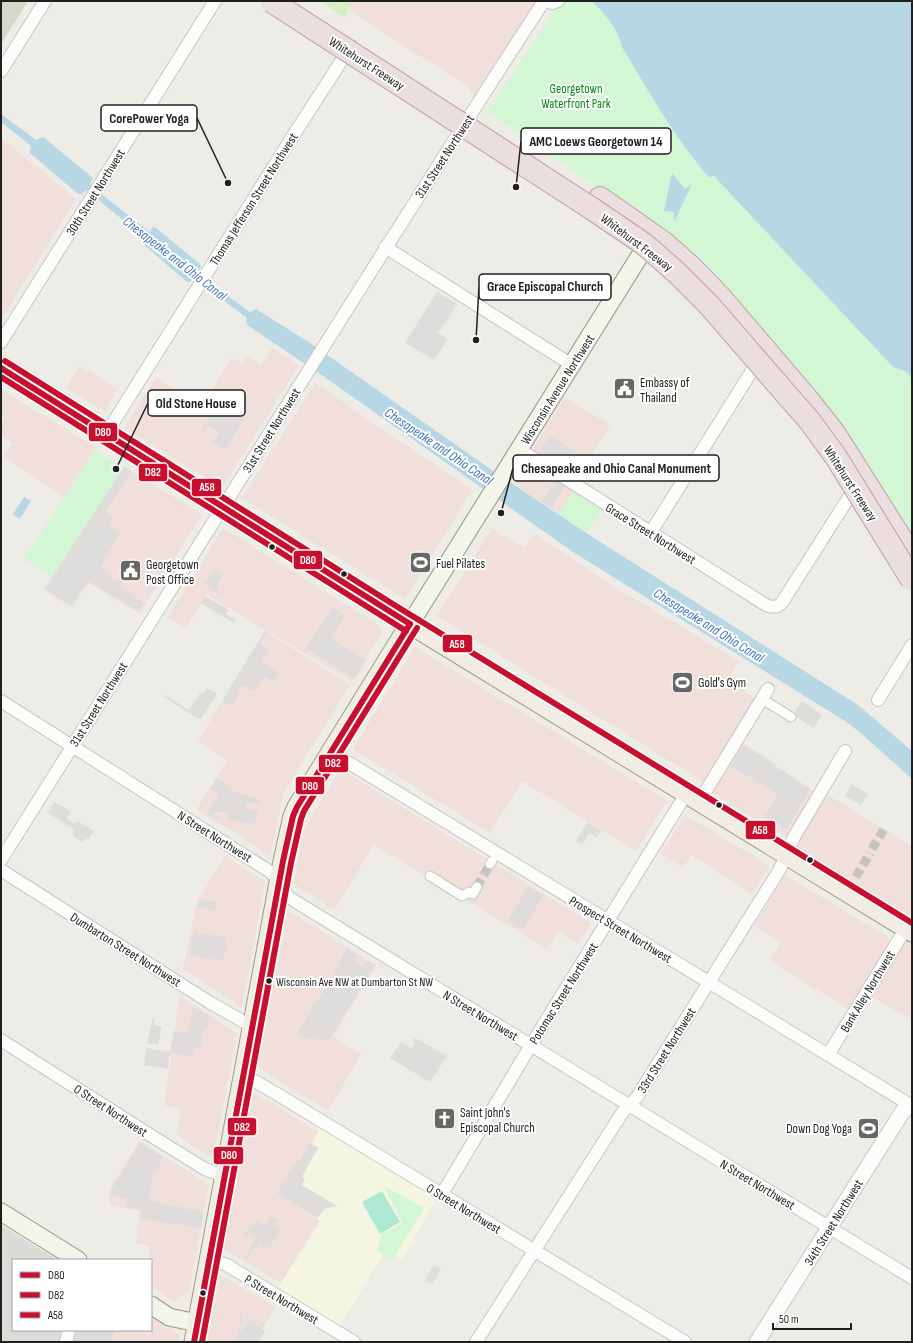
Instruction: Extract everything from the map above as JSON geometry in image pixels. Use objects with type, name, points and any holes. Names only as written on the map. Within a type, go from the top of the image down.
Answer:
[{"type":"highway","name":"Whitehurst Freeway","points":[[271,1],[597,212],[644,244],[661,258],[709,305],[808,420],[836,457],[912,580]]},
{"type":"highway","name":"Whitehurst Freeway","points":[[295,1],[620,211],[664,243],[692,268],[712,289],[818,412],[844,448],[912,556]]},
{"type":"main road","points":[[282,1],[467,120],[649,241]]},
{"type":"main road","name":"Wisconsin Avenue Northwest","points":[[194,1342],[252,1025],[293,816],[300,802],[410,624],[649,241]]},
{"type":"main road","points":[[1,368],[410,624],[909,930]]},
{"type":"main road","points":[[1,1212],[76,1259]]},
{"type":"main road","points":[[152,1306],[169,1317],[197,1323]]},
{"type":"street","points":[[1,71],[45,1]]},
{"type":"street","name":"30th Street Northwest","points":[[1,342],[98,185],[215,1]]},
{"type":"street","points":[[545,1],[551,3],[558,1]]},
{"type":"street","name":"31st Street Northwest","points":[[1,860],[385,247],[545,1]]},
{"type":"street","name":"Thomas Jefferson Street Northwest","points":[[106,434],[206,273],[352,46]]},
{"type":"street","points":[[649,241],[674,262],[704,291],[814,418],[855,476],[912,569]]},
{"type":"street","points":[[385,247],[572,365]]},
{"type":"street","points":[[651,532],[753,369]]},
{"type":"street","name":"Grace Street Northwest","points":[[519,449],[766,605],[773,607],[778,607],[783,601],[849,497]]},
{"type":"street","points":[[878,700],[912,645]]},
{"type":"street","points":[[765,694],[791,718]]},
{"type":"street","name":"Potomac Street Northwest","points":[[442,1194],[608,920],[765,694]]},
{"type":"street","name":"N Street Northwest","points":[[1,701],[274,874],[288,897],[912,1278]]},
{"type":"street","name":"33rd Street Northwest","points":[[476,1342],[622,1114],[637,1097],[710,983],[780,869],[794,837],[845,751]]},
{"type":"street","name":"Prospect Street Northwest","points":[[331,752],[912,1105]]},
{"type":"street","name":"Dumbarton Street Northwest","points":[[1,870],[203,998],[244,1022],[252,1025]]},
{"type":"street","points":[[430,876],[462,896],[469,892],[473,894],[477,887]]},
{"type":"street","name":"Bank Alley Northwest","points":[[828,1055],[909,930]]},
{"type":"street","name":"O Street Northwest","points":[[1,1040],[158,1140],[206,1169],[224,1176]]},
{"type":"street","name":"O Street Northwest","points":[[244,1075],[685,1342]]},
{"type":"street","name":"34th Street Northwest","points":[[757,1342],[903,1111],[912,1105]]},
{"type":"street","name":"P Street Northwest","points":[[209,1259],[226,1265],[354,1342]]},
{"type":"street","points":[[66,1342],[69,1331]]},
{"type":"shaded area","points":[[1,1],[28,1],[1,44]]},
{"type":"shaded area","points":[[333,1],[544,1],[478,103],[467,86],[355,13]]},
{"type":"shaded area","points":[[1,138],[76,199],[1,320]]},
{"type":"shaded area","points":[[437,292],[457,304],[438,333],[448,339],[434,360],[405,343]]},
{"type":"shaded area","points":[[272,348],[299,365],[222,488],[124,428],[156,377],[202,406],[232,358],[242,363],[246,356],[261,365]]},
{"type":"shaded area","points":[[80,366],[118,389],[105,411],[66,388]]},
{"type":"shaded area","points":[[315,383],[472,490],[405,599],[242,498]]},
{"type":"shaded area","points":[[1,390],[97,448],[64,497],[3,456],[13,443],[1,435],[1,424],[5,417],[1,415]]},
{"type":"shaded area","points":[[565,397],[610,425],[571,486],[575,489],[559,514],[512,483]]},
{"type":"shaded area","points":[[220,401],[245,417],[225,450],[212,441],[213,439],[215,440],[220,432],[208,425],[204,431],[202,430]]},
{"type":"shaded area","points":[[550,436],[574,451],[564,466],[540,451]]},
{"type":"shaded area","points":[[124,466],[202,515],[140,613],[87,582],[70,606],[44,590]]},
{"type":"shaded area","points":[[124,467],[131,471],[106,512],[114,517],[108,526],[120,534],[100,567],[112,576],[111,579],[117,583],[118,581],[123,584],[121,588],[144,603],[138,612],[90,582],[72,606],[45,589]]},
{"type":"shaded area","points":[[556,479],[566,485],[551,508],[541,502]]},
{"type":"shaded area","points":[[223,528],[379,625],[382,632],[352,681],[207,595],[186,628],[168,617]]},
{"type":"shaded area","points":[[492,529],[524,548],[535,534],[620,590],[738,661],[726,681],[758,700],[705,783],[437,616]]},
{"type":"shaded area","points":[[160,566],[164,568],[161,573],[163,575],[157,583],[155,583],[150,595],[144,592]]},
{"type":"shaded area","points":[[214,569],[223,575],[217,584],[219,585],[217,590],[224,594],[223,596],[204,584]]},
{"type":"shaded area","points":[[205,596],[229,610],[226,614],[236,620],[234,623],[201,603]]},
{"type":"shaded area","points":[[332,607],[345,616],[331,638],[366,660],[355,679],[306,648]]},
{"type":"shaded area","points":[[265,631],[350,685],[284,792],[270,856],[197,809],[227,760],[198,741]]},
{"type":"shaded area","points":[[265,631],[268,632],[260,644],[269,650],[261,662],[279,673],[274,681],[264,676],[254,692],[242,684],[236,692],[239,695],[231,706],[222,701]]},
{"type":"shaded area","points":[[415,647],[667,801],[636,851],[522,781],[490,833],[353,749]]},
{"type":"shaded area","points":[[207,688],[216,693],[216,696],[201,719],[198,719],[164,697],[165,695],[189,710],[200,693],[203,694]]},
{"type":"shaded area","points":[[802,701],[822,715],[814,728],[793,715]]},
{"type":"shaded area","points":[[742,743],[776,764],[775,766],[815,792],[786,838],[711,792]]},
{"type":"shaded area","points":[[744,745],[776,764],[775,766],[810,789],[786,830],[764,817],[778,794],[731,766]]},
{"type":"shaded area","points":[[340,769],[591,923],[578,944],[558,931],[547,949],[374,845],[334,910],[294,884],[303,831]]},
{"type":"shaded area","points":[[216,779],[222,781],[232,791],[261,800],[260,804],[246,802],[245,809],[258,811],[255,824],[226,819],[229,813],[226,812],[215,812],[212,817],[207,813],[218,796],[218,793],[210,790]]},
{"type":"shaded area","points":[[852,784],[868,794],[861,805],[845,796]]},
{"type":"shaded area","points":[[821,791],[912,846],[912,1020],[866,993],[905,928],[786,855]]},
{"type":"shaded area","points":[[54,802],[71,811],[67,819],[74,824],[77,821],[94,831],[88,840],[86,838],[83,842],[73,836],[74,834],[72,833],[74,829],[48,813]]},
{"type":"shaded area","points":[[685,815],[770,866],[753,894],[691,855],[683,868],[661,854]]},
{"type":"shaded area","points":[[588,822],[601,830],[597,837],[589,833],[582,845],[576,841]]},
{"type":"shaded area","points":[[225,856],[265,882],[242,1007],[183,969],[197,902]]},
{"type":"shaded area","points":[[785,875],[892,940],[850,1010],[770,961],[782,942],[754,926]]},
{"type":"shaded area","points":[[528,887],[543,896],[523,929],[508,920]]},
{"type":"shaded area","points":[[199,899],[217,902],[216,911],[198,907]]},
{"type":"shaded area","points":[[290,912],[376,965],[333,1036],[361,1054],[328,1111],[262,1070],[258,1066],[287,914]]},
{"type":"shaded area","points":[[194,932],[227,938],[225,947],[228,947],[227,953],[224,953],[223,961],[190,955]]},
{"type":"shaded area","points":[[347,948],[358,955],[354,962],[363,967],[368,961],[375,966],[328,1041],[296,1036],[314,1004],[334,976],[335,967],[339,967],[341,958]]},
{"type":"shaded area","points":[[180,996],[237,1033],[214,1155],[201,1152],[177,1135],[181,1109],[164,1105]]},
{"type":"shaded area","points":[[193,1007],[209,1016],[207,1027],[204,1027],[200,1046],[203,1047],[202,1049],[194,1048],[192,1057],[171,1053],[169,1056],[168,1069],[144,1065],[146,1048],[170,1052],[174,1031],[187,1033]]},
{"type":"shaded area","points":[[153,1018],[155,1018],[154,1025],[162,1027],[158,1045],[147,1043]]},
{"type":"shaded area","points":[[415,1038],[447,1056],[430,1082],[390,1058],[401,1042],[411,1048],[415,1043],[413,1041]]},
{"type":"shaded area","points":[[253,1094],[256,1094],[318,1132],[280,1194],[321,1221],[281,1283],[224,1249]]},
{"type":"shaded area","points":[[324,1123],[440,1193],[402,1259],[386,1250],[336,1332],[274,1294],[320,1221],[280,1194]]},
{"type":"shaded area","points":[[140,1141],[209,1185],[189,1291],[174,1302],[152,1288],[152,1259],[148,1259],[150,1246],[136,1243],[140,1211],[110,1205],[109,1190]]},
{"type":"shaded area","points":[[140,1143],[164,1158],[153,1174],[148,1201],[204,1212],[201,1228],[140,1218],[141,1209],[126,1207],[127,1198],[113,1196],[111,1190]]},
{"type":"shaded area","points":[[311,1143],[318,1148],[302,1177],[305,1179],[302,1185],[337,1206],[325,1209],[317,1218],[277,1193],[297,1161],[299,1162],[308,1145]]},
{"type":"shaded area","points":[[271,1216],[278,1220],[274,1227],[280,1231],[269,1249],[260,1244],[256,1249],[254,1248],[247,1260],[244,1259],[256,1238],[249,1233],[246,1238],[244,1237],[246,1231],[248,1232],[250,1225],[255,1226],[257,1221],[265,1226]]},
{"type":"shaded area","points":[[1,1225],[56,1259],[12,1259],[12,1331],[115,1331],[111,1342],[1,1342]]},
{"type":"shaded area","points":[[434,1265],[441,1269],[432,1284],[425,1280]]},
{"type":"shaded area","points":[[220,1275],[275,1307],[255,1341],[256,1342],[207,1342]]},
{"type":"shaded area","points":[[240,1311],[243,1313],[241,1317],[243,1318],[240,1331],[242,1331],[248,1321],[253,1324],[257,1318],[258,1319],[254,1325],[259,1328],[263,1322],[265,1323],[261,1329],[265,1331],[259,1341],[260,1342],[236,1342],[240,1321]]},
{"type":"shaded area","points":[[152,1319],[178,1334],[180,1342],[111,1342],[115,1331],[152,1331]]},
{"type":"green space","points":[[320,1],[355,1],[347,11],[345,18]]},
{"type":"green space","name":"Georgetown Waterfront Park","points":[[561,1],[592,1],[602,11],[614,28],[622,47],[663,115],[698,164],[710,178],[713,175],[893,367],[905,371],[912,378],[912,537],[850,437],[735,304],[672,238],[487,112]]},
{"type":"green space","points":[[95,450],[123,468],[52,577],[24,559]]},
{"type":"green space","points":[[574,490],[602,509],[586,533],[558,515]]},
{"type":"green space","points":[[737,677],[749,684],[744,693],[732,685]]},
{"type":"green space","points":[[384,1186],[424,1208],[392,1260],[377,1251],[382,1234],[402,1223]]},
{"type":"green space","points":[[382,1191],[400,1222],[380,1234],[362,1202]]},
{"type":"water","points":[[592,1],[912,1],[912,378],[905,371],[893,367],[713,175],[710,178],[698,164],[674,132],[653,98],[622,47],[614,28],[606,16]]},
{"type":"water","name":"Chesapeake and Ohio Canal","points":[[1,114],[36,140],[43,137],[93,178],[90,185],[150,232],[153,227],[156,228],[200,264],[201,267],[197,274],[250,312],[256,309],[310,343],[489,468],[586,533],[858,705],[912,751],[912,779],[848,723],[573,552],[323,376],[247,325],[246,317],[193,278],[190,282],[187,282],[143,244],[143,236],[86,190],[82,194],[78,194],[30,153],[31,146],[1,122]]},
{"type":"water","points":[[672,173],[685,189],[692,184],[674,222],[674,212],[664,211]]},
{"type":"water","points":[[24,497],[31,501],[20,519],[13,514]]},
{"type":"tunnel","points":[[872,849],[886,826]]},
{"type":"tunnel","points":[[856,877],[870,853]]},
{"type":"tunnel","points":[[477,887],[490,864]]},
{"type":"transit line","name":"A58","points":[[5,361],[396,606],[912,923]]},
{"type":"transit line","name":"D80","points":[[1,368],[410,624]]},
{"type":"transit line","name":"D82","points":[[1,377],[406,631]]},
{"type":"transit line","name":"D80","points":[[194,1342],[283,861],[293,816],[297,807],[410,624]]},
{"type":"transit line","name":"D82","points":[[202,1342],[291,863],[301,819],[304,811],[417,628]]},
{"type":"place","name":"CorePower Yoga","points":[[228,183]]},
{"type":"place","name":"AMC Loews Georgetown 14","points":[[516,187]]},
{"type":"place","name":"Grace Episcopal Church","points":[[476,340]]},
{"type":"place","name":"Embassy of Thailand","points":[[625,389]]},
{"type":"place","name":"Old Stone House","points":[[116,469]]},
{"type":"place","name":"Chesapeake and Ohio Canal Monument","points":[[501,513]]},
{"type":"place","name":"Fuel Pilates","points":[[421,563]]},
{"type":"place","name":"Georgetown Post Office","points":[[131,571]]},
{"type":"place","name":"Gold's Gym","points":[[682,682]]},
{"type":"place","name":"Wisconsin Ave NW at Dumbarton St NW","points":[[269,981]]},
{"type":"place","name":"Saint John's Episcopal Church","points":[[445,1119]]},
{"type":"place","name":"Down Dog Yoga","points":[[868,1128]]}]
